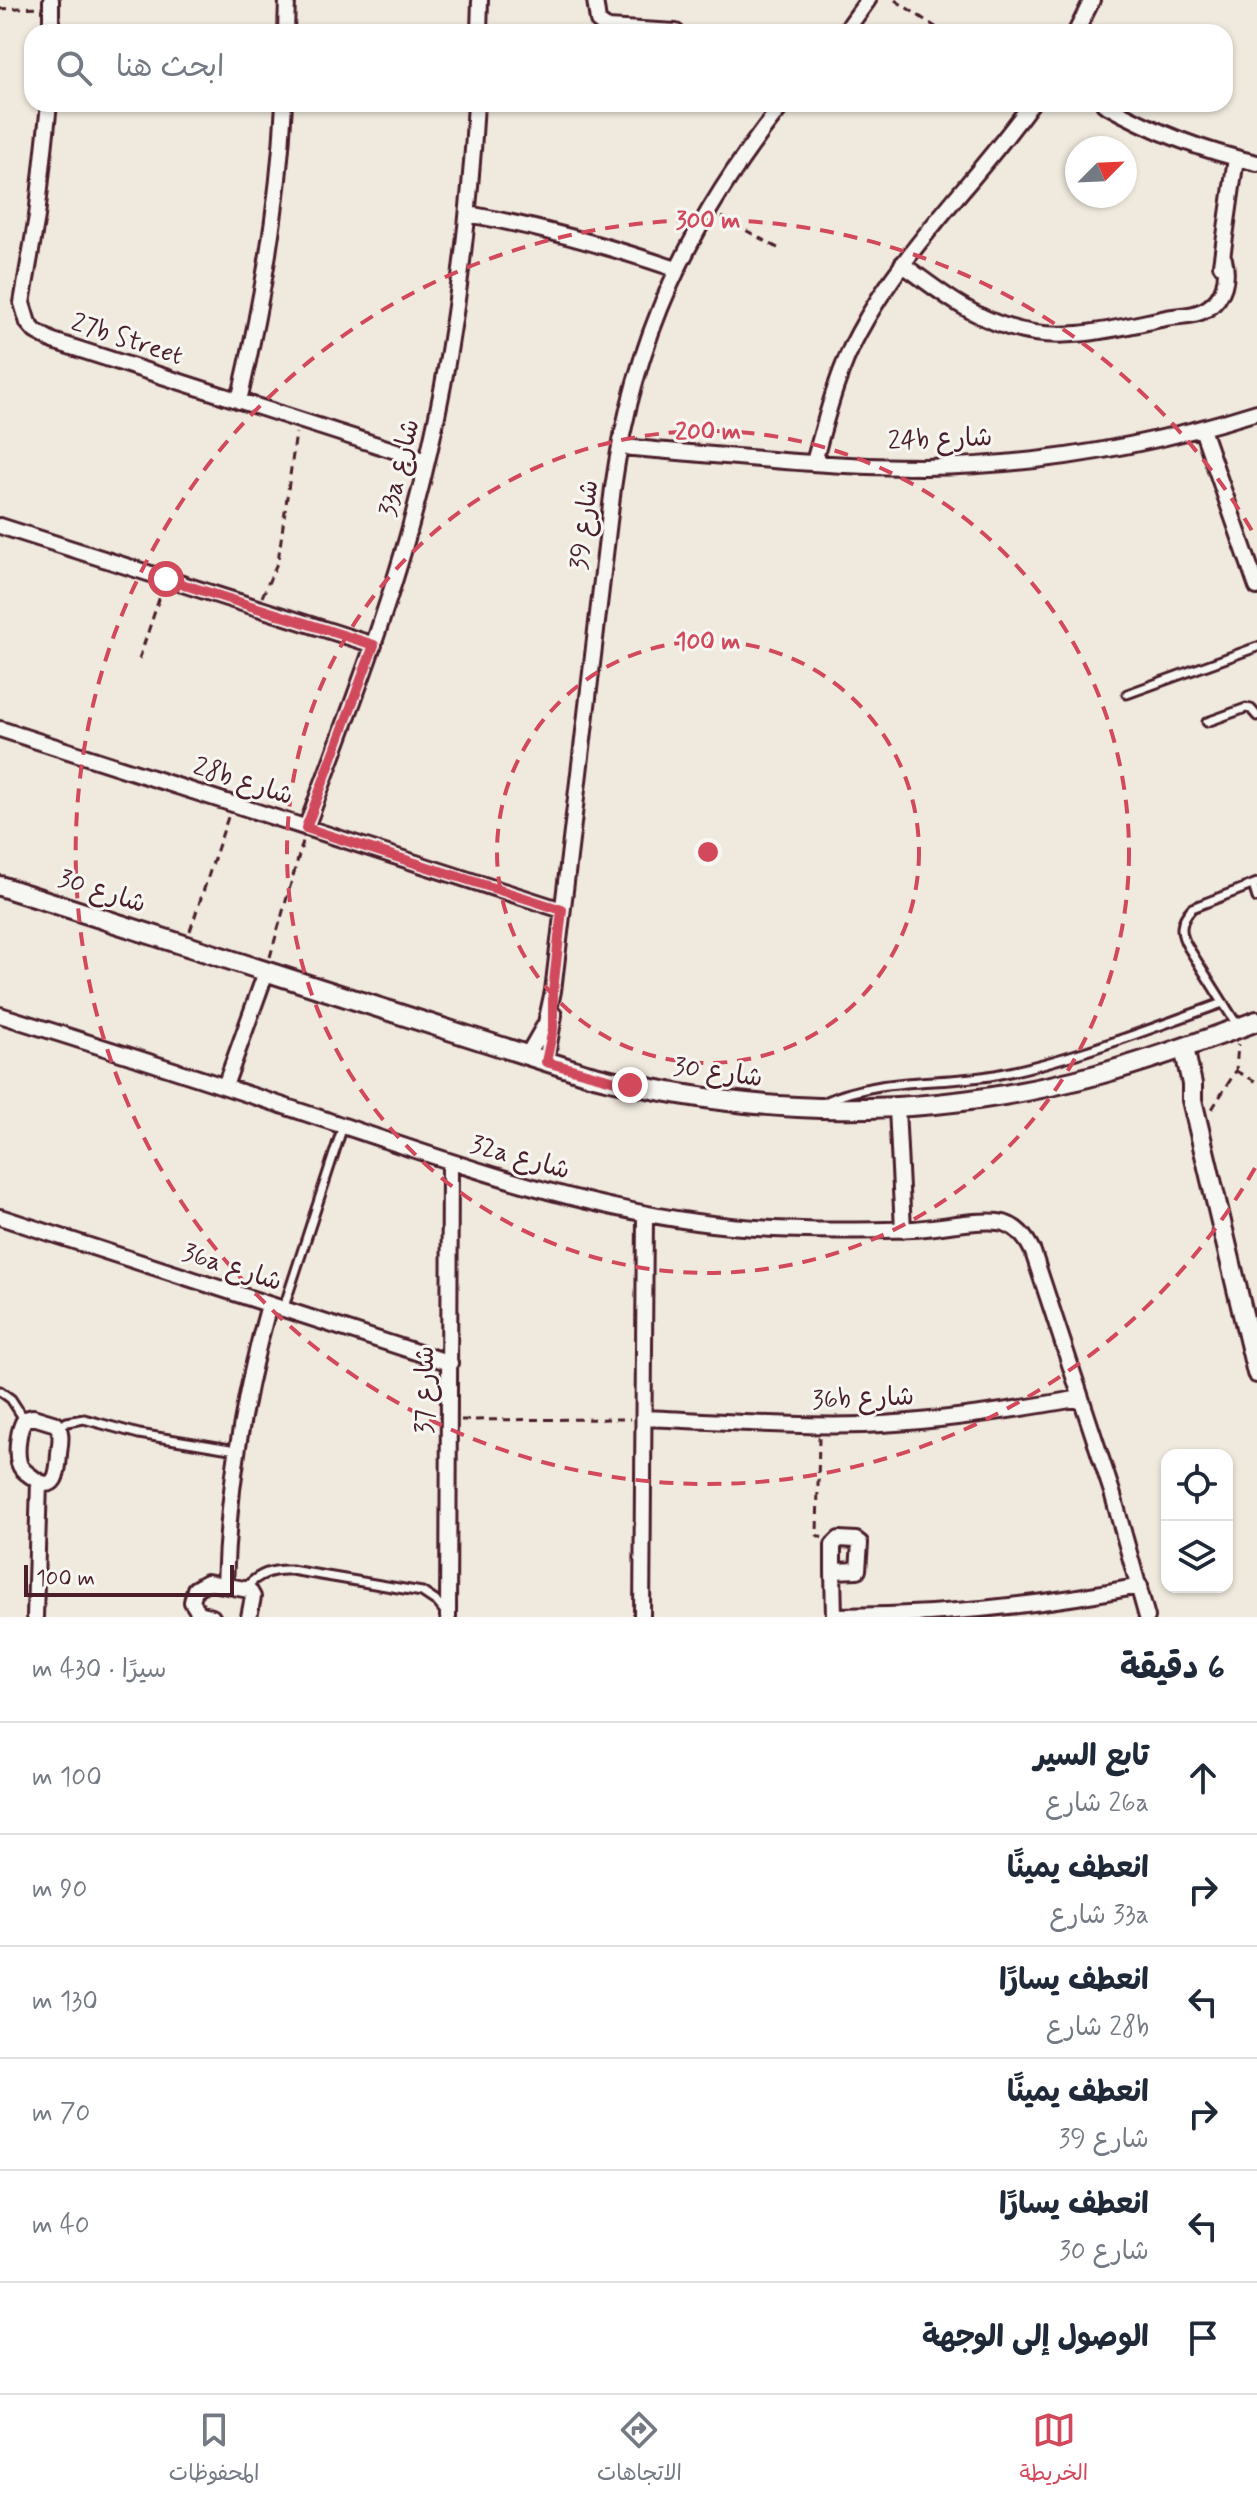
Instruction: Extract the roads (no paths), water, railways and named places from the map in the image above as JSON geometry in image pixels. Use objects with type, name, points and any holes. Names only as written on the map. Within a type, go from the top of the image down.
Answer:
[{"type":"street","points":[[286,24],[287,0]]},
{"type":"street","points":[[479,24],[480,0]]},
{"type":"street","points":[[595,0],[598,21],[602,24]]},
{"type":"street","points":[[851,24],[868,0]]},
{"type":"street","points":[[1080,24],[1092,0]]},
{"type":"street","points":[[51,3],[51,24]]},
{"type":"street","name":"27b Street","points":[[48,112],[37,216],[22,303],[28,323],[35,331],[53,341],[427,461]]},
{"type":"street","points":[[239,401],[266,272],[277,194],[283,112]]},
{"type":"street","name":"33a شارع","points":[[306,828],[374,645],[412,523],[427,461],[452,339],[468,214],[475,112]]},
{"type":"street","name":"شارع 39","points":[[536,1059],[553,991],[620,447],[648,338],[676,269],[708,210],[777,112]]},
{"type":"street","points":[[814,462],[840,377],[856,337],[902,264],[1025,112]]},
{"type":"street","points":[[1120,112],[1159,132],[1257,163]]},
{"type":"street","points":[[902,264],[984,318],[1032,333],[1082,335],[1182,315],[1211,296],[1218,282],[1224,259],[1236,158]]},
{"type":"street","points":[[468,214],[520,223],[676,269]]},
{"type":"street","name":"24b شارع","points":[[620,447],[925,467],[1009,462],[1092,452],[1202,429],[1257,412]]},
{"type":"street","points":[[1202,429],[1257,587]]},
{"type":"street","points":[[0,526],[374,645]]},
{"type":"street","name":"28b شارع","points":[[0,729],[562,910]]},
{"type":"street","name":"شارع 30","points":[[0,886],[615,1082],[674,1094],[809,1109],[897,1108],[1017,1093],[1096,1075],[1179,1050],[1257,1021]]},
{"type":"street","points":[[225,1086],[266,972]]},
{"type":"street","name":"32a شارع","points":[[0,1015],[225,1086],[450,1163],[515,1183],[645,1214],[760,1229],[851,1232],[996,1222],[1015,1228],[1033,1252],[1081,1398]]},
{"type":"street","points":[[1179,1050],[1192,1084],[1198,1129],[1257,1373]]},
{"type":"street","points":[[897,1108],[903,1230]]},
{"type":"street","name":"شارع 37","points":[[448,1617],[450,1163]]},
{"type":"street","points":[[642,1617],[645,1214]]},
{"type":"street","name":"36a شارع","points":[[0,1217],[450,1363]]},
{"type":"street","points":[[225,1585],[236,1450],[250,1377],[276,1307]]},
{"type":"street","points":[[1081,1398],[1112,1492],[1147,1617]]},
{"type":"street","name":"36b شارع","points":[[644,1418],[819,1425],[936,1420],[1081,1398]]},
{"type":"street","points":[[33,1417],[59,1427],[57,1476],[49,1483],[39,1482],[19,1463],[20,1427],[25,1419],[33,1417]]},
{"type":"street","points":[[35,1617],[39,1482]]},
{"type":"street","points":[[833,1571],[856,1571],[861,1565],[859,1541],[839,1539],[833,1545],[833,1571],[834,1617],[1018,1607],[1140,1586]]},
{"type":"street","points":[[212,1617],[194,1608],[192,1595],[200,1584],[207,1582],[245,1588],[253,1597],[249,1617]]},
{"type":"lane","points":[[1127,694],[1257,647]]},
{"type":"lane","points":[[1207,722],[1246,708],[1257,716]]},
{"type":"lane","points":[[1239,1028],[1182,938],[1181,927],[1184,916],[1192,908],[1255,884],[1257,898]]},
{"type":"lane","points":[[809,1109],[862,1089],[890,1084],[956,1081],[1029,1067],[1223,1003]]},
{"type":"lane","points":[[276,1307],[343,1126]]},
{"type":"lane","points":[[0,1391],[11,1399],[25,1419]]},
{"type":"lane","points":[[59,1427],[84,1419],[139,1434],[236,1450]]},
{"type":"lane","points":[[245,1588],[270,1571],[291,1570],[422,1592],[437,1602],[448,1617]]}]
